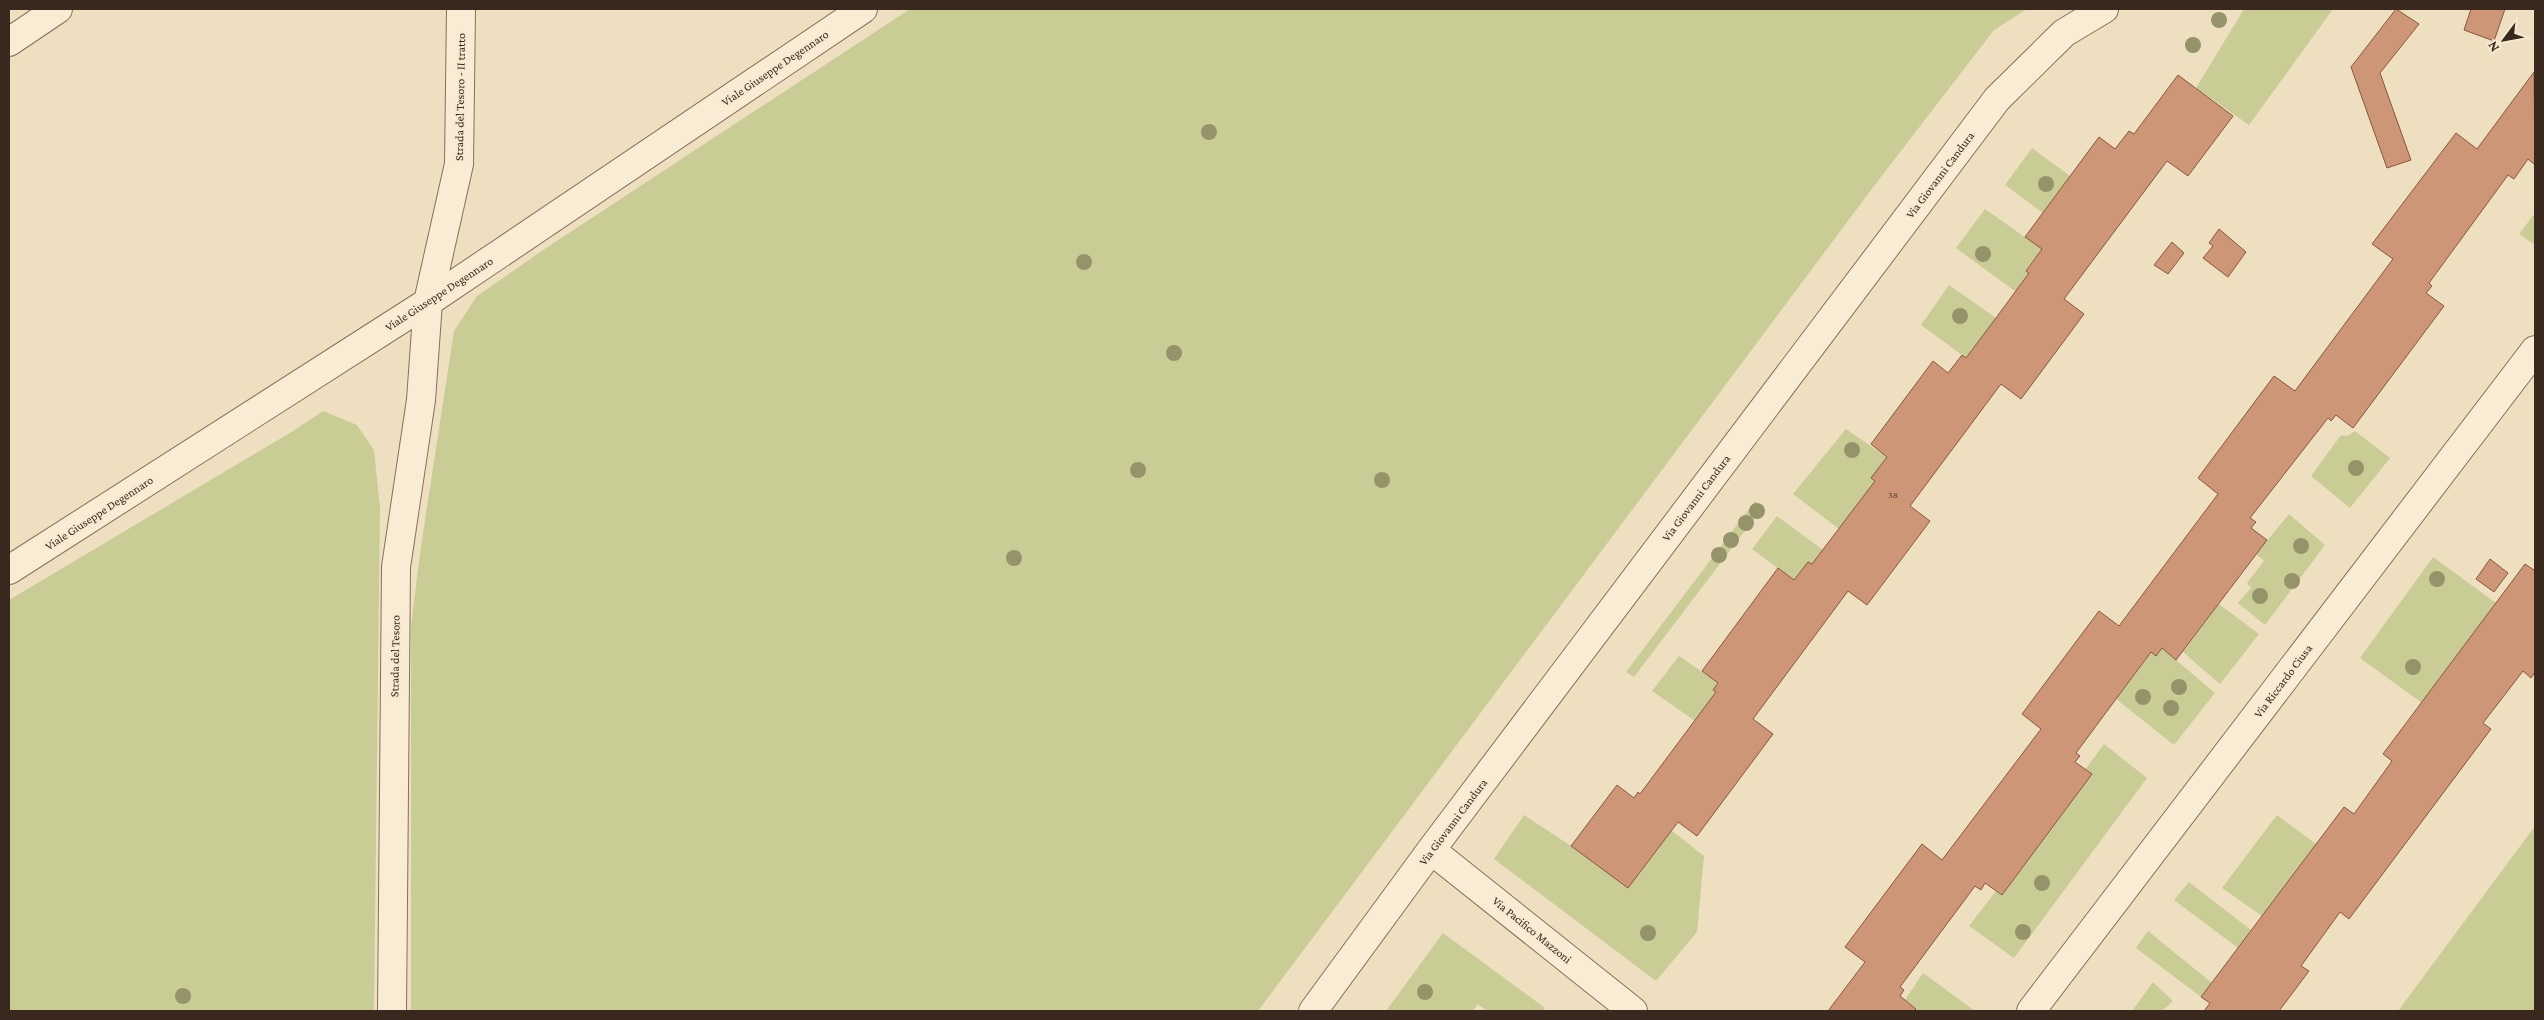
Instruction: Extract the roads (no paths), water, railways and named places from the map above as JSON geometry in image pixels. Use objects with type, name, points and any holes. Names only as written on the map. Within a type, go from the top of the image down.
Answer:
[{"type":"street","points":[[9,42],[58,9]]},
{"type":"street","name":"Strada del Tesoro - II tratto","points":[[428,302],[459,164],[461,9]]},
{"type":"street","name":"Viale Giuseppe Degennaro","points":[[9,570],[428,302],[863,9]]},
{"type":"street","name":"Via Giovanni Candura","points":[[1313,1011],[1431,850],[1997,99],[2064,33],[2104,9]]},
{"type":"street","name":"Strada del Tesoro","points":[[392,1011],[396,567],[420,400],[428,302]]},
{"type":"street","name":"Via Riccardo Ciusa","points":[[2031,1011],[2535,350]]},
{"type":"street","name":"Via Pacifico Mazzoni","points":[[1431,850],[1634,1011]]}]
